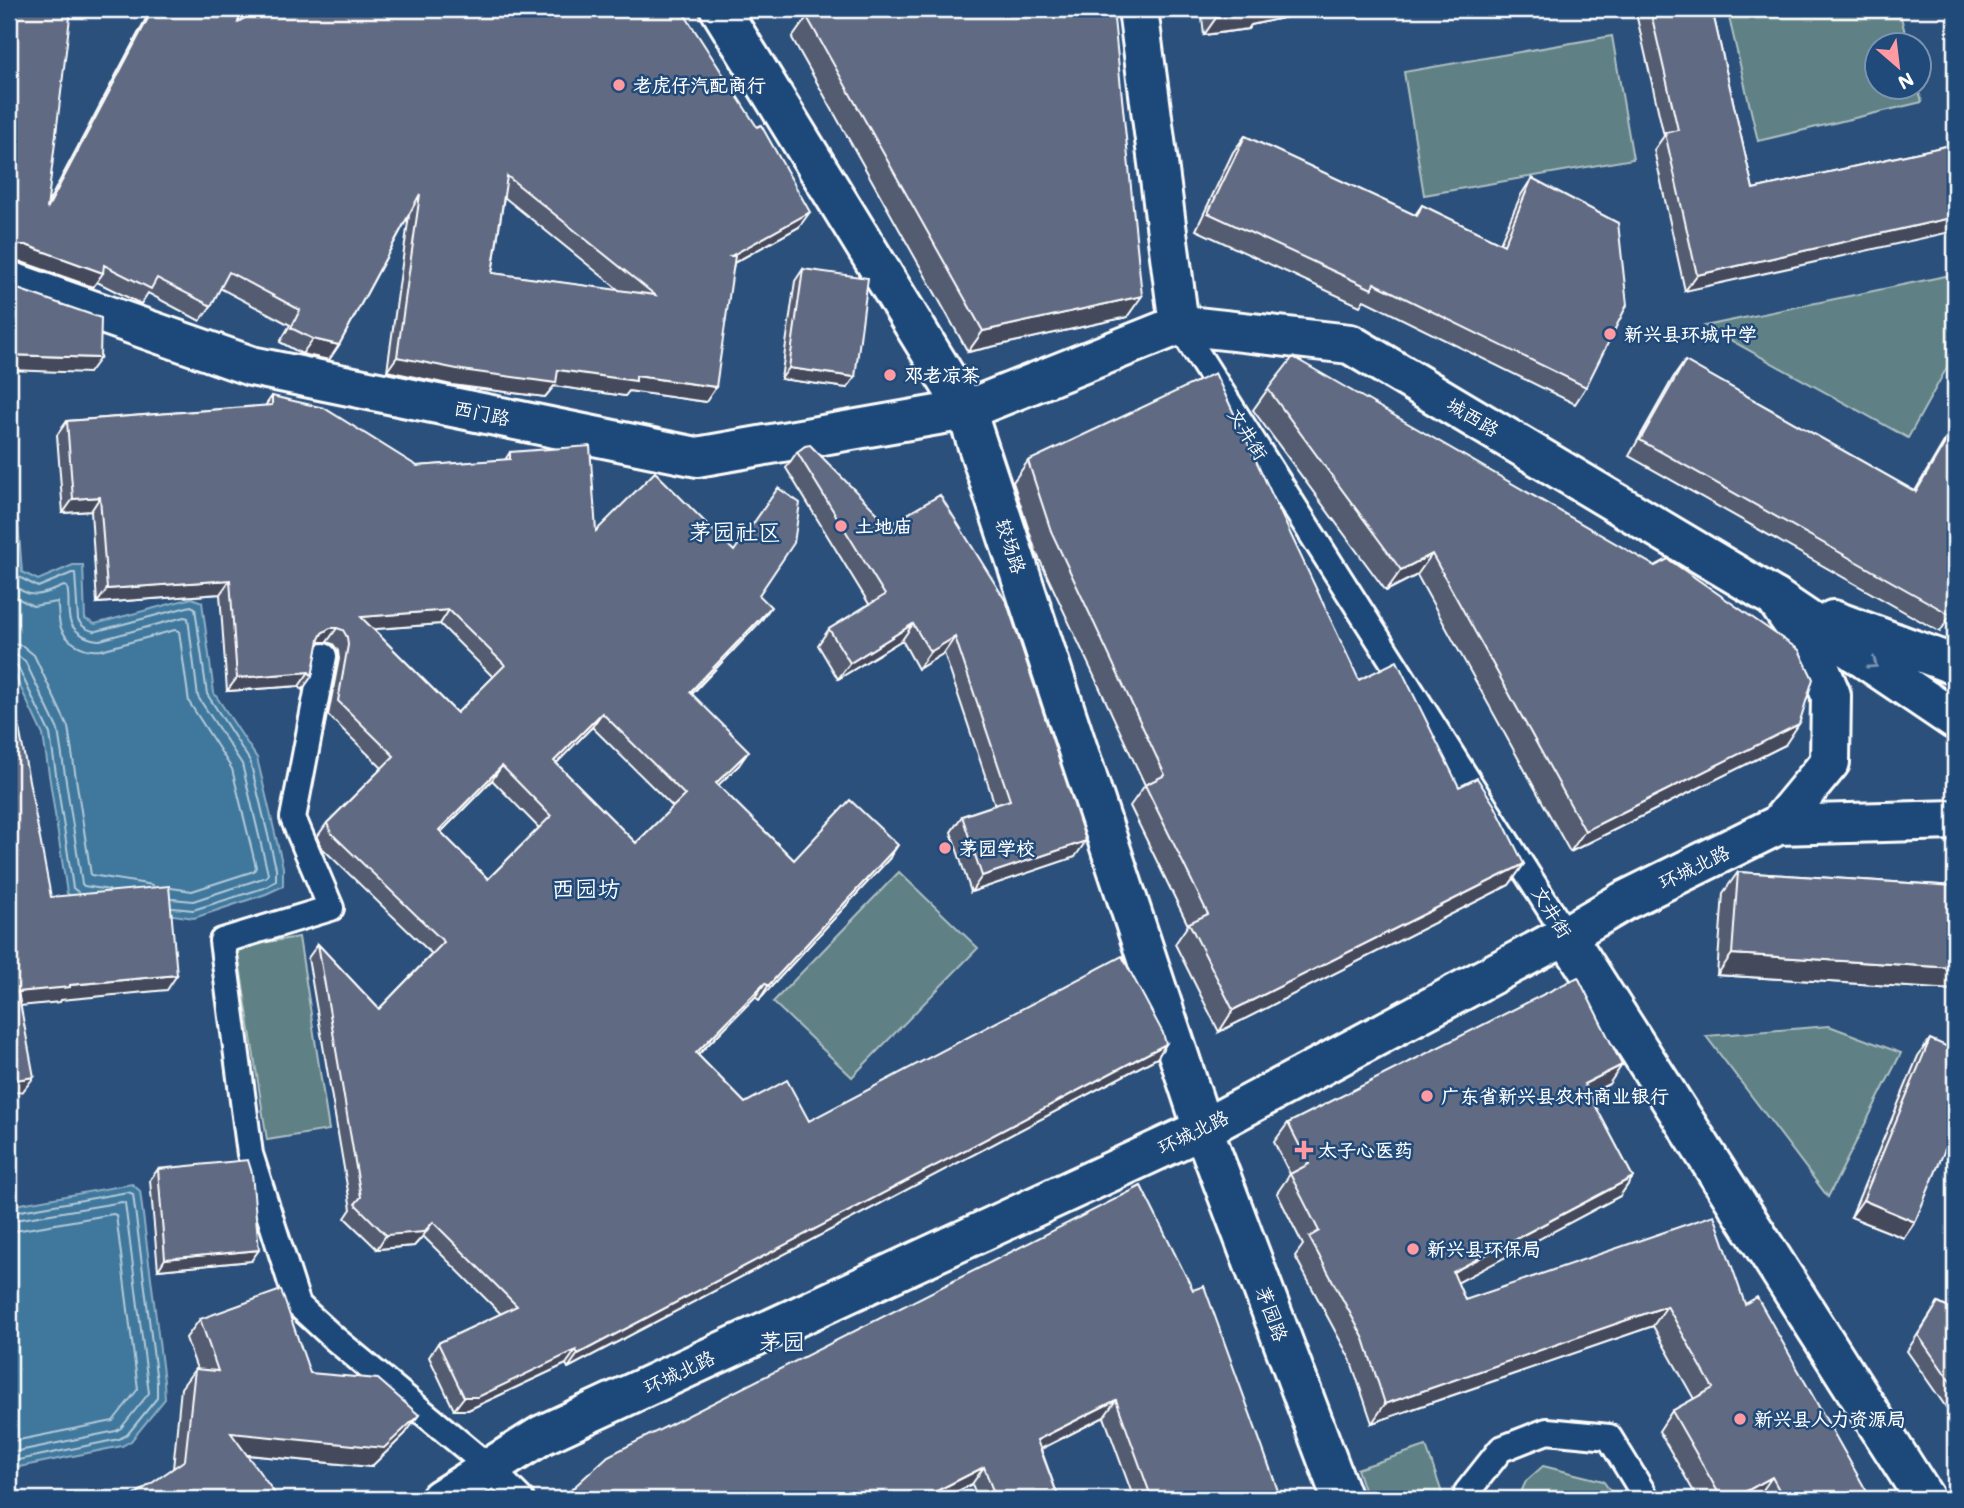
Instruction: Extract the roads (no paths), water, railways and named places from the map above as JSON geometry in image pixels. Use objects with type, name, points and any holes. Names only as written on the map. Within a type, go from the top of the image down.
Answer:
[{"type":"street","name":"较场路","points":[[720,9],[966,410],[1203,1129]]},
{"type":"street","points":[[1138,9],[1179,326]]},
{"type":"street","name":"西门路","points":[[9,281],[251,366],[697,457],[966,410]]},
{"type":"street","name":"城西路","points":[[966,410],[1179,326],[1350,344],[1775,598],[1954,662]]},
{"type":"street","points":[[1775,598],[1955,720]]},
{"type":"street","points":[[1775,598],[1813,652],[1831,695],[1830,762],[1778,825]]},
{"type":"street","name":"环城北路","points":[[440,1499],[555,1429],[1203,1129],[1566,935],[1624,901],[1778,825],[1955,820]]},
{"type":"street","name":"文井街","points":[[1566,935],[1926,1499]]},
{"type":"street","name":"茅园路","points":[[1203,1129],[1342,1499]]},
{"type":"lane","name":"文井街","points":[[1179,326],[1566,935]]},
{"type":"lane","points":[[324,656],[293,818],[331,908],[222,941],[250,1154],[298,1305],[489,1468],[521,1499]]},
{"type":"lane","points":[[1467,1499],[1467,1492],[1501,1449],[1547,1431],[1609,1437],[1647,1499]]},
{"type":"water","points":[[9,509],[18,521],[22,572],[38,580],[73,565],[83,565],[85,619],[95,624],[192,598],[202,602],[214,693],[257,758],[283,867],[283,886],[194,918],[77,901],[67,893],[43,735],[9,663]]},
{"type":"water","points":[[132,1184],[140,1191],[165,1399],[131,1441],[122,1446],[9,1469],[9,1206]]},
{"type":"place","name":"老虎仔汽配商行","points":[[619,85]]},
{"type":"place","name":"新兴县环城中学","points":[[1610,334]]},
{"type":"place","name":"邓老凉茶","points":[[890,375]]},
{"type":"place","name":"土地庙","points":[[841,526]]},
{"type":"place","name":"茅园学校","points":[[945,848]]},
{"type":"place","name":"广东省新兴县农村商业银行","points":[[1427,1096]]},
{"type":"place","name":"太子心医药","points":[[1304,1150]]},
{"type":"place","name":"新兴县环保局","points":[[1413,1249]]},
{"type":"place","name":"新兴县人力资源局","points":[[1740,1419]]},
{"type":"district","name":"茅园社区","points":[[735,532]]},
{"type":"district","name":"西园坊","points":[[586,889]]},
{"type":"district","name":"茅园","points":[[782,1342]]}]
